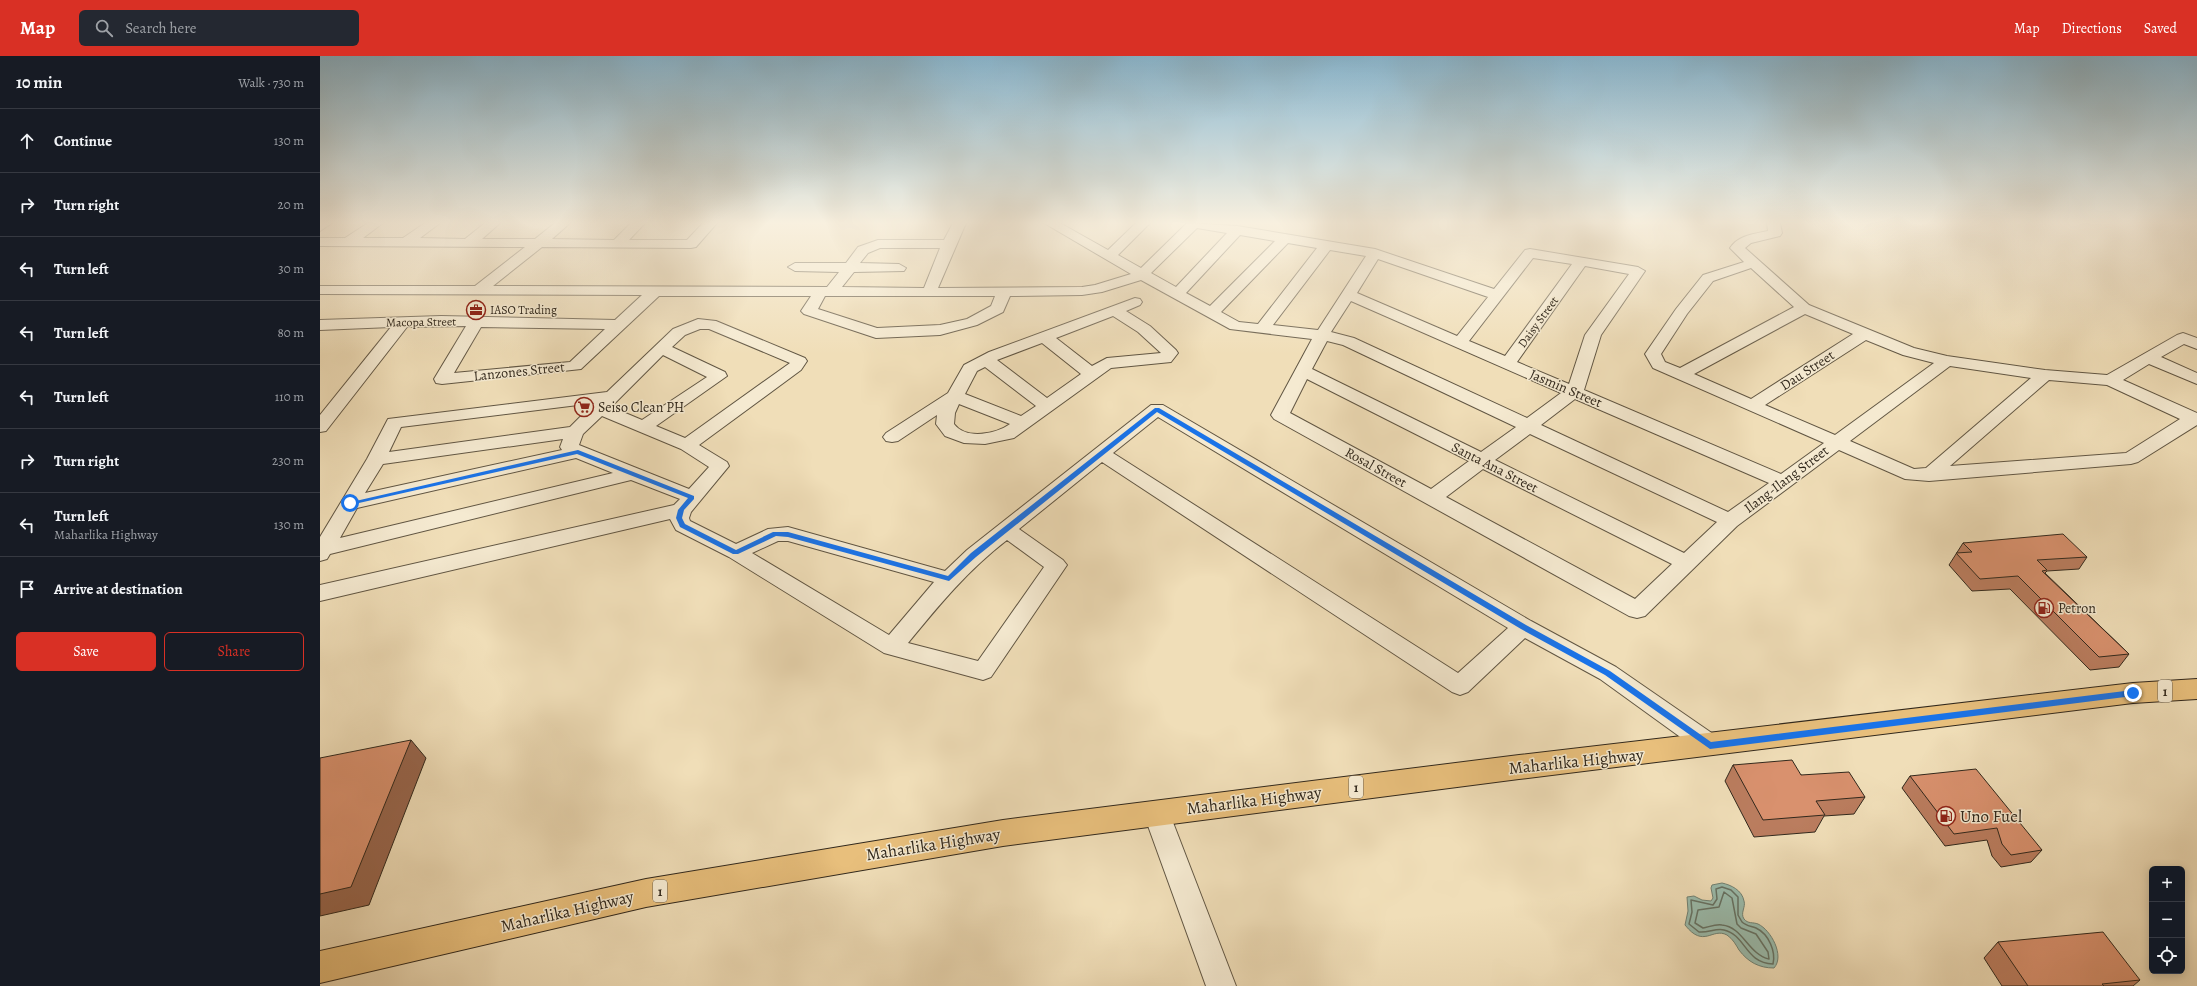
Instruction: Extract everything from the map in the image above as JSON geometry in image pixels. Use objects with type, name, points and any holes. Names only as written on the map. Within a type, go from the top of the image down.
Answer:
[{"type":"main road","name":"Maharlika Highway","points":[[320,967],[646,893],[996,834],[1156,812],[1519,767],[1710,746],[2133,693],[2197,689]]},
{"type":"street","points":[[480,289],[510,266]]},
{"type":"street","points":[[929,292],[940,266]]},
{"type":"street","points":[[1127,266],[1235,326],[1322,335],[1348,341],[1730,521]]},
{"type":"street","points":[[320,290],[480,289],[1004,292],[1104,287],[1141,275],[1150,266]]},
{"type":"street","points":[[1177,294],[1203,266]]},
{"type":"street","points":[[1212,313],[1257,266]]},
{"type":"street","points":[[1262,329],[1310,266]]},
{"type":"street","name":"Rosal Street","points":[[1367,266],[1322,335],[1280,415],[1637,610]]},
{"type":"street","points":[[1414,266],[1496,295]]},
{"type":"street","points":[[1460,342],[1519,266]]},
{"type":"street","name":"Daisy Street","points":[[1508,363],[1578,266]]},
{"type":"street","points":[[1432,498],[1575,392],[1593,335],[1638,271],[1609,266]]},
{"type":"street","points":[[1744,266],[1708,278],[1681,312],[1653,354],[1659,365],[1912,475],[1928,475],[2130,458],[2196,419]]},
{"type":"street","points":[[1758,266],[1804,308],[1909,352],[1947,361],[2045,376],[2110,380],[2196,419]]},
{"type":"street","points":[[795,267],[899,268]]},
{"type":"street","points":[[850,268],[809,311],[876,333],[940,330],[972,322],[998,309],[1004,292]]},
{"type":"street","points":[[1104,287],[1119,309],[1144,329],[1170,354],[1165,359],[1107,362],[1008,434],[985,439],[964,438],[951,432],[945,424],[946,413],[970,368],[1045,337],[1119,309]]},
{"type":"street","name":"Lanzones Street","points":[[476,322],[442,378],[575,366],[656,290]]},
{"type":"street","name":"Jasmin Street","points":[[1349,295],[1782,482]]},
{"type":"street","points":[[1680,375],[1804,308]]},
{"type":"street","points":[[320,427],[403,322]]},
{"type":"street","name":"Macopa Street","points":[[323,328],[403,322],[619,325]]},
{"type":"street","points":[[686,504],[632,474],[569,447],[575,432],[661,348],[689,327],[698,324],[711,324],[799,361],[795,366],[687,445]]},
{"type":"street","name":"Dau Street","points":[[1751,406],[1864,334]]},
{"type":"street","points":[[1045,337],[1092,374]]},
{"type":"street","points":[[2110,380],[2182,338],[2197,344]]},
{"type":"street","points":[[644,426],[719,376],[661,348]]},
{"type":"street","points":[[2149,358],[2197,379]]},
{"type":"street","points":[[988,360],[1047,406]]},
{"type":"street","name":"Ilang-Ilang Street","points":[[1637,610],[1730,521],[1835,442],[1947,361]]},
{"type":"street","name":"Santa Ana Street","points":[[1303,371],[1687,563]]},
{"type":"street","points":[[1928,475],[2045,376]]},
{"type":"street","points":[[955,396],[1023,423]]},
{"type":"street","points":[[892,437],[955,396]]},
{"type":"street","points":[[321,552],[376,459],[394,423],[605,402],[644,426],[687,445],[720,466],[686,504],[679,518],[683,525],[736,552],[892,647],[983,671],[1056,565],[1007,530]]},
{"type":"street","points":[[892,647],[949,579],[974,555],[1157,409],[1523,627],[1608,673],[1710,746]]},
{"type":"street","points":[[376,459],[575,432]]},
{"type":"street","points":[[350,503],[578,452]]},
{"type":"street","points":[[1102,454],[1460,686],[1523,627]]},
{"type":"street","points":[[321,552],[632,474]]},
{"type":"street","points":[[320,593],[686,504]]},
{"type":"street","points":[[736,552],[775,534],[788,534],[949,579]]},
{"type":"street","points":[[1156,812],[1221,986]]},
{"type":"water","points":[[1722,883],[1739,891],[1743,897],[1744,919],[1747,922],[1758,924],[1763,927],[1772,937],[1778,957],[1774,968],[1754,964],[1742,954],[1733,940],[1727,935],[1717,933],[1703,937],[1697,936],[1685,925],[1688,911],[1687,897],[1694,896],[1702,900],[1711,901],[1713,898],[1711,888],[1712,885]]},
{"type":"building","points":[[2063,534],[2087,557],[2037,560],[2047,570],[2042,571],[2129,654],[2099,657],[2018,576],[1980,579],[1956,553],[1972,552],[1963,543]]},
{"type":"building","points":[[411,740],[351,887],[320,894],[320,758]]},
{"type":"building","points":[[1792,760],[1801,775],[1849,772],[1865,797],[1816,801],[1825,815],[1763,820],[1733,765]]},
{"type":"building","points":[[1976,769],[2042,850],[2011,855],[2002,844],[1997,828],[1954,834],[1910,776]]},
{"type":"building","points":[[2103,932],[2140,980],[2102,984],[2104,986],[2028,986],[1998,942]]},
{"type":"place","name":"IASO Trading","points":[[476,310]]},
{"type":"place","name":"Seiso Clean PH","points":[[584,407]]},
{"type":"place","name":"Petron","points":[[2044,608]]},
{"type":"place","name":"Uno Fuel","points":[[1946,816]]},
{"type":"route","points":[[350,503],[578,452],[692,497],[681,510],[679,518],[683,525],[736,552],[775,534],[788,534],[949,579],[974,555],[1157,409],[1523,627],[1608,673],[1710,746],[2133,693]]}]
